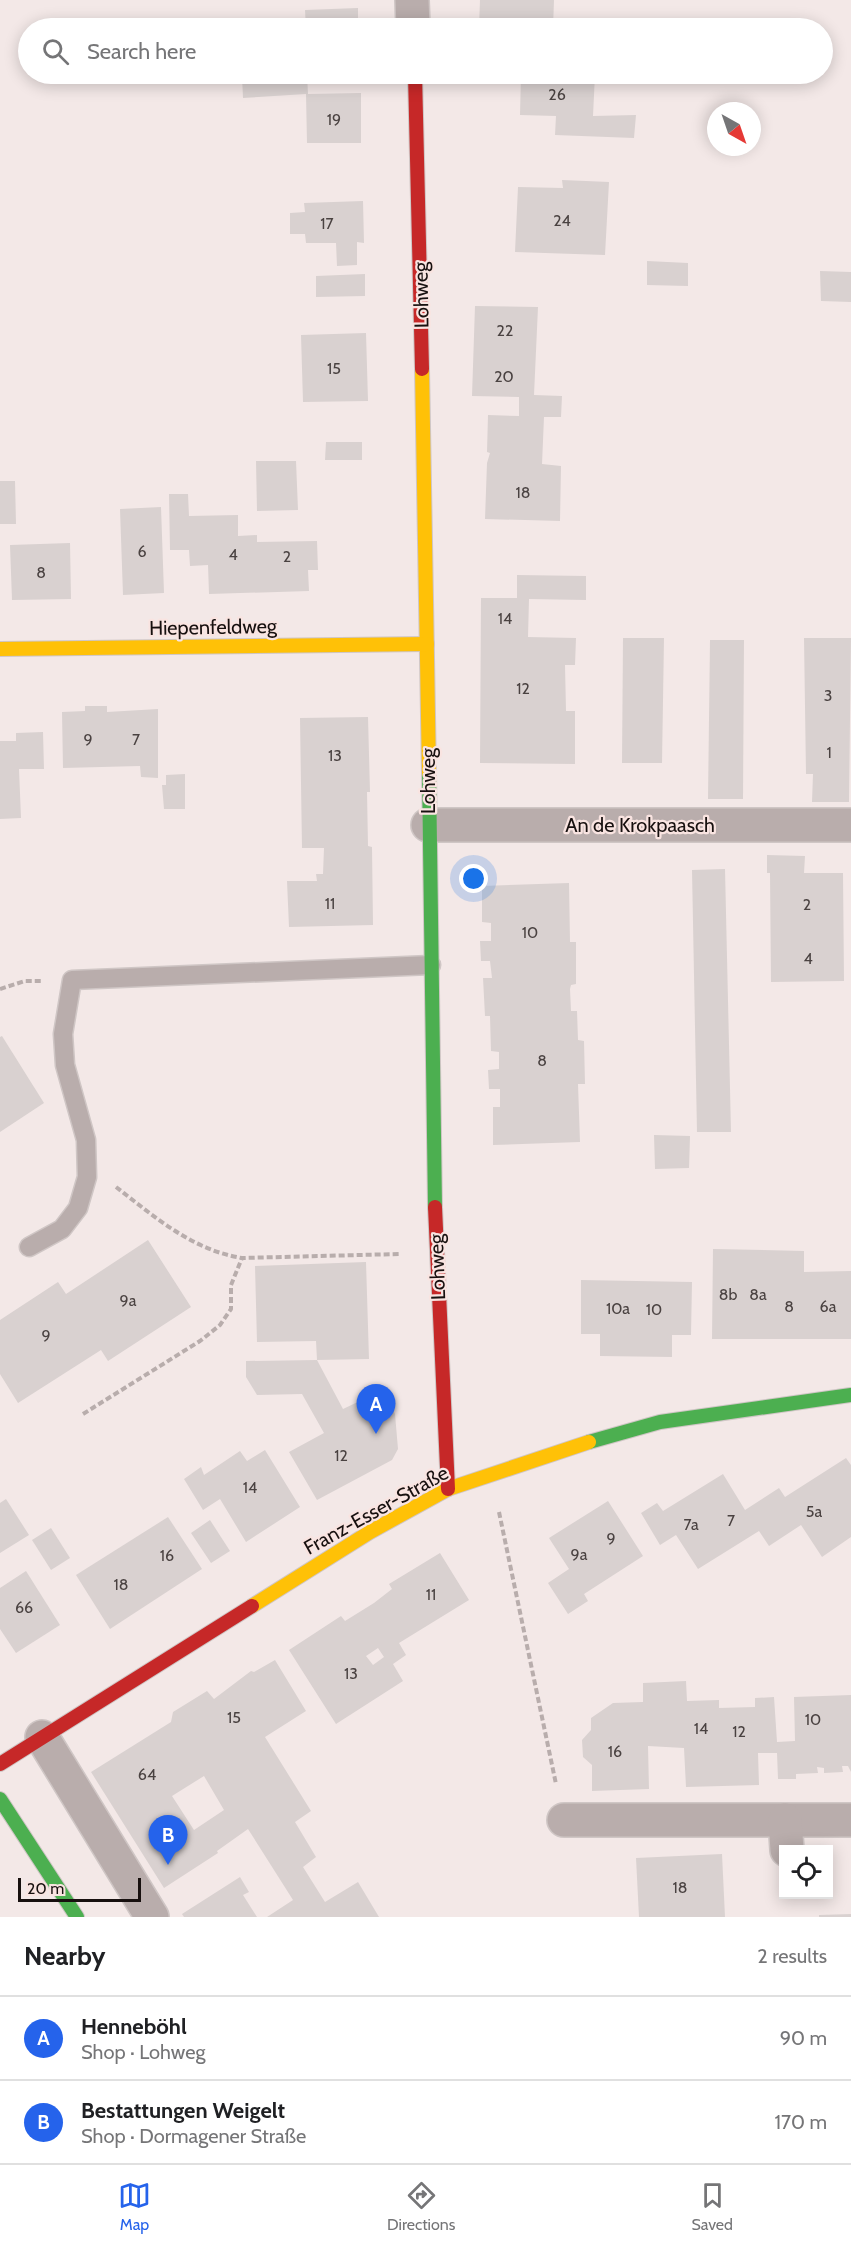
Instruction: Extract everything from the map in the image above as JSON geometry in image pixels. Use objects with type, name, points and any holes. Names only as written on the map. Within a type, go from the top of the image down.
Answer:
[{"type":"street","points":[[412,0],[413,18]]},
{"type":"street","name":"Lohweg","points":[[415,84],[422,285],[428,825],[436,1253],[448,1489]]},
{"type":"street","name":"Hiepenfeldweg","points":[[0,650],[427,644]]},
{"type":"street","name":"An de Krokpaasch","points":[[428,825],[851,825]]},
{"type":"street","name":"Franz-Esser-Straße","points":[[0,1764],[370,1532],[448,1489],[607,1436],[660,1422],[851,1395]]},
{"type":"street","points":[[42,1737],[152,1917]]},
{"type":"street","points":[[0,1798],[77,1917]]},
{"type":"street","points":[[564,1820],[786,1834],[851,1820]]},
{"type":"lane","points":[[29,1247],[62,1229],[78,1208],[87,1176],[86,1140],[65,1065],[63,1034],[72,980],[431,965]]},
{"type":"path","points":[[0,989],[25,981],[72,980]]},
{"type":"path","points":[[87,1165],[189,1241],[217,1254],[242,1258],[436,1253]]},
{"type":"path","points":[[83,1414],[200,1341],[220,1325],[231,1309],[231,1285],[242,1258]]},
{"type":"path","points":[[495,1473],[500,1522],[564,1820]]},
{"type":"building","points":[[480,0],[554,0],[553,18],[479,18]]},
{"type":"building","points":[[358,8],[358,18],[305,18],[305,10]]},
{"type":"building","points":[[242,84],[308,84],[308,94],[361,93],[361,143],[307,143],[306,94],[243,98]]},
{"type":"building","points":[[521,84],[595,84],[593,116],[636,115],[634,138],[555,135],[556,116],[520,115]]},
{"type":"building","points":[[562,180],[609,182],[605,255],[515,252],[518,187],[563,188]]},
{"type":"building","points":[[363,201],[364,243],[357,242],[357,265],[337,266],[336,243],[306,243],[305,234],[290,234],[290,213],[305,212],[304,203]]},
{"type":"building","points":[[647,261],[688,263],[688,286],[647,285]]},
{"type":"building","points":[[820,271],[851,272],[851,302],[821,301]]},
{"type":"building","points":[[365,274],[365,296],[316,297],[316,276]]},
{"type":"building","points":[[475,306],[538,307],[534,395],[562,396],[561,417],[544,417],[542,464],[561,466],[560,521],[485,519],[487,463],[490,453],[487,452],[488,415],[519,416],[519,397],[472,396]]},
{"type":"building","points":[[366,333],[368,401],[303,402],[301,335]]},
{"type":"building","points":[[326,442],[362,442],[362,460],[325,460]]},
{"type":"building","points":[[256,461],[296,461],[298,510],[257,511]]},
{"type":"building","points":[[0,481],[15,481],[16,524],[0,524]]},
{"type":"building","points":[[169,494],[188,494],[189,516],[238,515],[238,536],[257,535],[257,542],[317,541],[318,570],[308,570],[309,591],[209,594],[208,565],[190,566],[189,550],[170,550]]},
{"type":"building","points":[[161,507],[164,593],[123,595],[120,509]]},
{"type":"building","points":[[70,543],[71,599],[12,600],[10,545]]},
{"type":"building","points":[[517,575],[586,576],[586,600],[529,599],[528,637],[576,638],[575,665],[565,665],[566,711],[575,711],[575,764],[480,763],[481,598],[517,598]]},
{"type":"building","points":[[623,638],[664,638],[662,763],[622,763]]},
{"type":"building","points":[[804,638],[851,638],[849,802],[812,802],[813,774],[806,774]]},
{"type":"building","points":[[710,640],[744,640],[743,799],[708,799]]},
{"type":"building","points":[[85,706],[107,706],[107,712],[158,709],[158,778],[141,777],[140,766],[63,768],[62,712],[85,711]]},
{"type":"building","points":[[368,717],[370,792],[367,792],[368,846],[372,847],[373,925],[289,927],[287,881],[317,881],[316,874],[323,874],[324,848],[302,848],[300,718]]},
{"type":"building","points":[[43,732],[44,769],[19,769],[21,818],[0,819],[0,741],[16,741],[16,733]]},
{"type":"building","points":[[185,774],[185,809],[164,809],[162,785],[166,785],[166,775]]},
{"type":"building","points":[[767,855],[805,856],[804,873],[843,873],[844,981],[771,982],[770,873],[767,873]]},
{"type":"building","points":[[725,869],[731,1132],[697,1132],[692,870]]},
{"type":"building","points":[[569,883],[570,942],[576,942],[576,984],[571,985],[570,989],[571,1011],[577,1011],[578,1040],[584,1041],[585,1084],[578,1084],[580,1142],[493,1145],[493,1107],[500,1107],[500,1089],[489,1089],[488,1070],[499,1069],[499,1052],[491,1051],[490,1016],[485,1016],[483,978],[492,978],[490,961],[481,961],[480,941],[491,941],[491,923],[482,922],[482,886]]},
{"type":"building","points":[[2,1036],[44,1103],[0,1132],[0,1037]]},
{"type":"building","points":[[654,1135],[690,1136],[689,1168],[655,1169]]},
{"type":"building","points":[[148,1240],[191,1307],[108,1361],[101,1350],[18,1403],[0,1374],[0,1320],[58,1282],[66,1294]]},
{"type":"building","points":[[713,1249],[804,1251],[804,1272],[851,1271],[851,1339],[712,1339]]},
{"type":"building","points":[[366,1262],[369,1359],[317,1360],[316,1341],[257,1342],[255,1266]]},
{"type":"building","points":[[581,1280],[692,1282],[691,1335],[672,1335],[672,1357],[600,1356],[600,1334],[581,1334]]},
{"type":"building","points":[[317,1360],[343,1409],[383,1390],[395,1414],[398,1449],[392,1460],[317,1500],[289,1452],[324,1433],[302,1394],[257,1395],[246,1377],[246,1361]]},
{"type":"building","points":[[265,1450],[300,1507],[246,1542],[220,1499],[203,1510],[184,1479],[201,1467],[204,1475],[240,1451],[247,1461]]},
{"type":"building","points":[[846,1458],[851,1465],[851,1537],[822,1557],[801,1525],[769,1546],[759,1531],[698,1569],[676,1535],[660,1545],[641,1513],[657,1503],[663,1511],[723,1474],[745,1510],[779,1488],[785,1497]]},
{"type":"building","points":[[6,1499],[29,1535],[0,1553],[0,1503]]},
{"type":"building","points":[[608,1501],[643,1556],[584,1594],[588,1601],[568,1614],[548,1583],[569,1569],[549,1538]]},
{"type":"building","points":[[168,1517],[202,1569],[110,1629],[76,1575]]},
{"type":"building","points":[[210,1520],[230,1551],[211,1563],[191,1533]]},
{"type":"building","points":[[51,1528],[70,1558],[51,1570],[32,1540]]},
{"type":"building","points":[[440,1553],[469,1600],[399,1643],[406,1655],[393,1664],[403,1681],[336,1724],[289,1650],[341,1616],[345,1621],[374,1603],[392,1589],[389,1584]],"holes":[[[378,1648],[384,1657],[373,1665],[366,1656]]]},
{"type":"building","points":[[26,1571],[60,1625],[16,1653],[0,1629],[0,1588]]},
{"type":"building","points":[[275,1660],[306,1711],[265,1737],[311,1811],[295,1822],[316,1857],[303,1867],[325,1902],[358,1882],[379,1917],[267,1917],[293,1900],[248,1829],[217,1851],[218,1853],[164,1888],[91,1772],[171,1722],[173,1712],[207,1691],[214,1699],[251,1671],[254,1672]],"holes":[[[204,1776],[224,1810],[194,1830],[172,1796]]]},
{"type":"building","points":[[686,1681],[687,1701],[719,1700],[719,1708],[755,1707],[755,1698],[774,1697],[777,1742],[795,1741],[794,1697],[851,1695],[851,1772],[848,1766],[842,1766],[843,1772],[824,1773],[824,1768],[817,1767],[818,1773],[796,1774],[796,1779],[778,1779],[777,1753],[758,1753],[759,1785],[686,1787],[684,1748],[648,1746],[649,1789],[592,1791],[592,1765],[583,1757],[582,1740],[591,1730],[591,1718],[613,1703],[643,1702],[643,1683]]},
{"type":"building","points":[[722,1854],[725,1917],[639,1917],[636,1858]]},
{"type":"building","points":[[240,1877],[249,1892],[243,1895],[257,1917],[184,1917],[182,1914]]},
{"type":"building","points":[[851,1914],[851,1917],[819,1917],[819,1915]]},
{"type":"traffic: fast","points":[[429,773],[435,1207]]},
{"type":"traffic: fast","points":[[589,1442],[660,1422],[851,1395]]},
{"type":"traffic: fast","points":[[0,1799],[77,1917]]},
{"type":"traffic: slow","points":[[422,369],[429,773]]},
{"type":"traffic: slow","points":[[0,649],[427,644]]},
{"type":"traffic: slow","points":[[252,1606],[370,1532],[448,1489],[589,1442]]},
{"type":"traffic: jam","points":[[415,84],[422,369]]},
{"type":"traffic: jam","points":[[435,1207],[448,1489]]},
{"type":"traffic: jam","points":[[0,1764],[252,1606]]},
{"type":"place","name":"Henneböhl","points":[[376,1434]]},
{"type":"place","name":"Bestattungen Weigelt","points":[[168,1865]]}]
